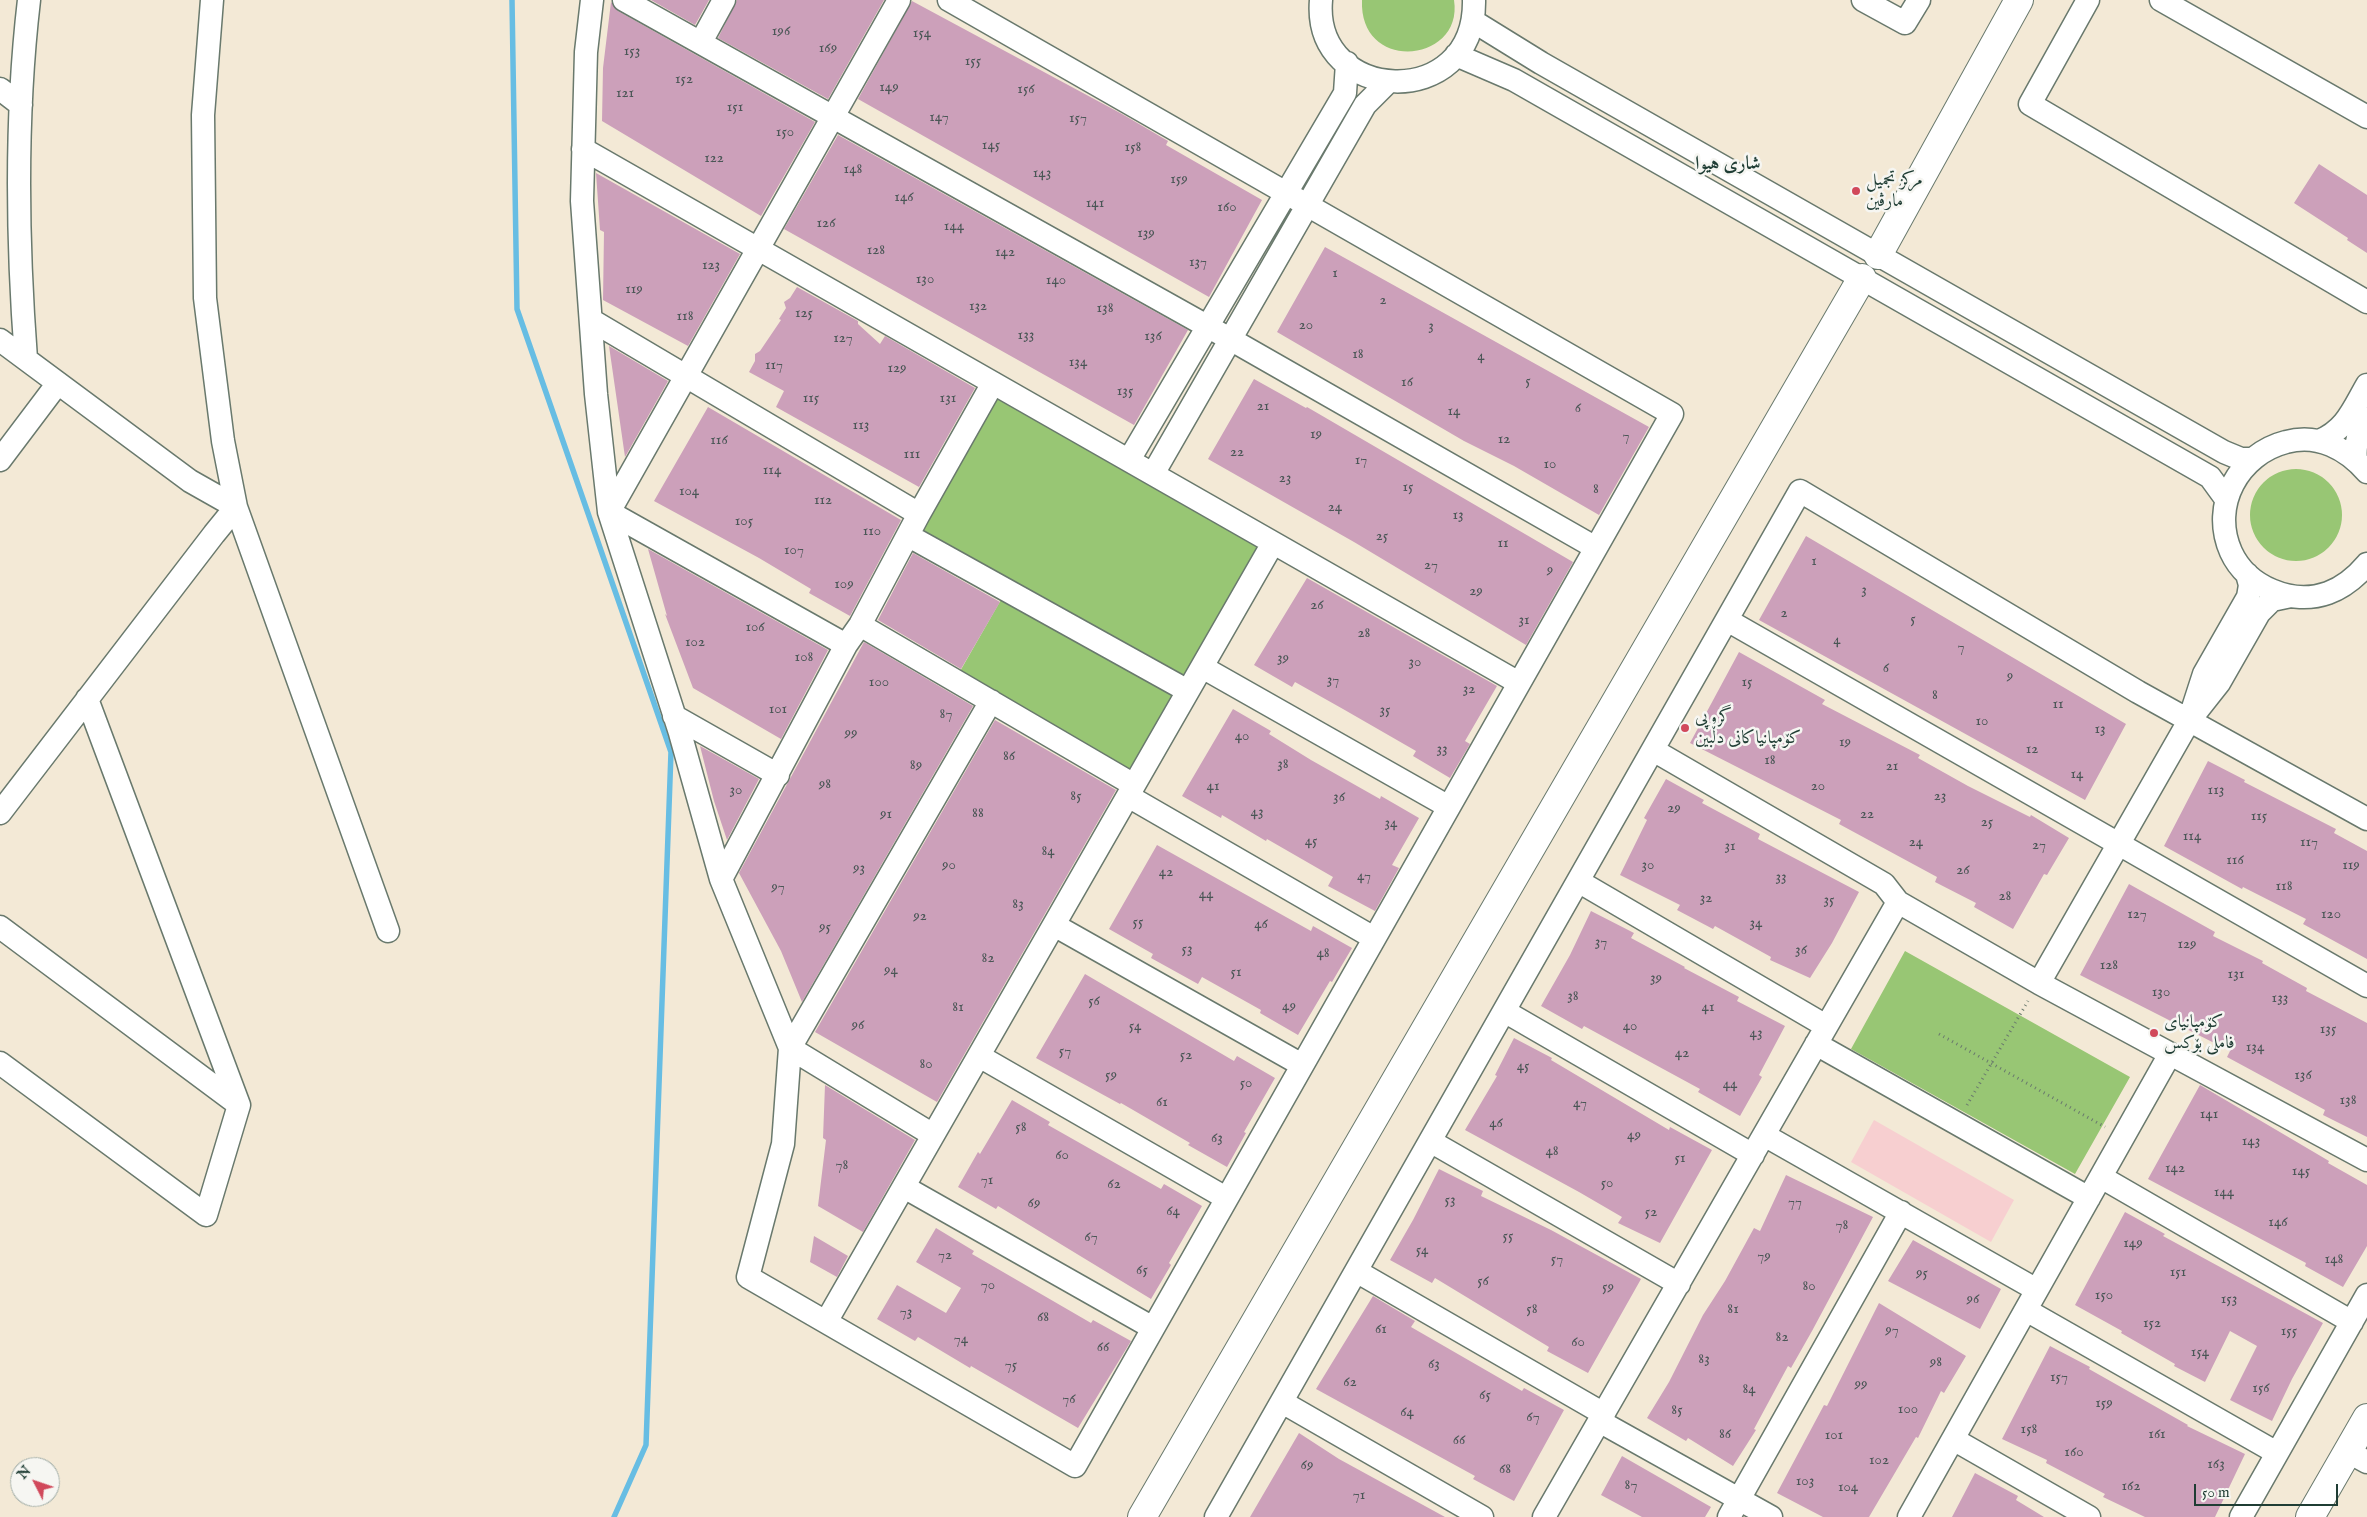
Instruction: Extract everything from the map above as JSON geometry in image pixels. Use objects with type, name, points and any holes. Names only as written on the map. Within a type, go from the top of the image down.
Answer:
[{"type":"street","points":[[26,359],[20,282],[21,105],[22,62],[29,0]]},
{"type":"street","points":[[212,0],[203,115],[205,298],[223,441],[236,507],[388,931]]},
{"type":"street","points":[[592,0],[586,52],[582,201],[596,394],[609,512],[674,716],[721,879],[790,1048],[934,1135]]},
{"type":"street","points":[[624,0],[1230,339],[1596,548]]},
{"type":"street","points":[[700,42],[724,0]]},
{"type":"street","points":[[609,512],[899,0]]},
{"type":"street","points":[[949,0],[1672,414],[1075,1466],[748,1277],[783,1144],[790,1048],[990,701]]},
{"type":"street","points":[[1321,0],[1322,21],[1327,38],[1336,53],[1354,70],[1370,78],[1388,82],[1418,80],[1436,72],[1456,55],[1468,36],[1473,10],[1550,68],[2224,452],[2241,459],[2250,459]]},
{"type":"street","points":[[1863,0],[1905,23],[1919,0]]},
{"type":"street","points":[[1878,255],[2019,0]]},
{"type":"street","points":[[2088,0],[2030,104],[2367,302]]},
{"type":"street","points":[[2161,0],[2367,117]]},
{"type":"street","points":[[1456,55],[1514,80],[2210,477],[2226,499]]},
{"type":"street","points":[[1129,460],[1345,93],[1347,63]]},
{"type":"street","points":[[1153,474],[1365,105],[1388,82]]},
{"type":"street","points":[[0,89],[21,105]]},
{"type":"street","points":[[583,149],[1519,683]]},
{"type":"street","points":[[1142,1517],[1862,278]]},
{"type":"street","points":[[591,320],[919,514]]},
{"type":"street","points":[[0,340],[190,481],[236,507]]},
{"type":"street","points":[[0,460],[58,383]]},
{"type":"street","points":[[721,879],[846,646],[860,625],[919,514],[993,383]]},
{"type":"street","points":[[2319,441],[2333,435],[2343,425],[2367,385]]},
{"type":"street","points":[[2362,466],[2355,447],[2358,435],[2367,419]]},
{"type":"street","points":[[2189,721],[2204,674],[2248,597],[2250,585],[2246,574],[2231,552],[2224,526],[2226,499],[2236,478],[2250,459],[2271,446],[2295,440],[2319,441],[2339,448],[2362,466]]},
{"type":"street","points":[[1216,1517],[1800,491],[2189,721],[2367,819]]},
{"type":"street","points":[[0,813],[236,507]]},
{"type":"street","points":[[609,512],[846,646]]},
{"type":"street","points":[[909,536],[1188,691]]},
{"type":"street","points":[[826,1322],[1273,543]]},
{"type":"street","points":[[2246,574],[2267,589],[2291,596],[2309,597],[2327,594],[2364,572]]},
{"type":"street","points":[[2040,983],[2189,721],[2219,683],[2259,613],[2272,600],[2291,596]]},
{"type":"street","points":[[1727,620],[2367,986]]},
{"type":"street","points":[[860,625],[990,701],[1131,790],[1374,938]]},
{"type":"street","points":[[1202,667],[1449,807]]},
{"type":"street","points":[[0,1063],[206,1215],[239,1105],[87,699]]},
{"type":"street","points":[[674,716],[778,775]]},
{"type":"street","points":[[1652,750],[1884,884],[1898,902],[2040,983],[2367,1160]]},
{"type":"street","points":[[1578,881],[1957,1123],[2089,1198]]},
{"type":"street","points":[[1544,1517],[1898,902]]},
{"type":"street","points":[[1054,925],[1302,1065]]},
{"type":"street","points":[[0,927],[239,1105]]},
{"type":"street","points":[[1504,1011],[1753,1155]]},
{"type":"street","points":[[1909,1517],[2170,1054]]},
{"type":"street","points":[[979,1056],[1226,1198]]},
{"type":"street","points":[[1764,1135],[2037,1290]]},
{"type":"street","points":[[1430,1141],[1678,1284]]},
{"type":"street","points":[[2101,1178],[2352,1322]]},
{"type":"street","points":[[904,1187],[1153,1328]]},
{"type":"street","points":[[1734,1508],[1901,1212]]},
{"type":"street","points":[[1356,1271],[1602,1418],[1734,1508],[1771,1517]]},
{"type":"street","points":[[2241,1517],[2367,1295]]},
{"type":"street","points":[[2026,1310],[2277,1453]]},
{"type":"street","points":[[1282,1402],[1482,1517]]},
{"type":"street","points":[[2310,1517],[2357,1457],[2367,1418]]},
{"type":"street","points":[[1953,1439],[2089,1517]]},
{"type":"path","points":[[1957,1123],[2040,983]]},
{"type":"path","points":[[1939,1034],[2123,1137]]},
{"type":"shaded area","points":[[1874,1120],[2014,1200],[1991,1242],[1851,1162]]},
{"type":"green space","points":[[1362,0],[1454,0],[1453,21],[1443,37],[1428,47],[1411,51],[1392,49],[1377,40],[1366,24]]},
{"type":"green space","points":[[996,396],[1261,546],[1185,680],[920,530]]},
{"type":"green space","points":[[2296,469],[2305,470],[2322,477],[2334,489],[2341,506],[2341,524],[2334,541],[2322,553],[2305,560],[2296,561],[2287,560],[2270,553],[2258,541],[2251,524],[2250,515],[2251,506],[2258,489],[2270,477],[2287,470]]},
{"type":"green space","points":[[1002,598],[1175,696],[1131,773],[959,673]]},
{"type":"green space","points":[[1905,951],[2130,1077],[2075,1174],[1851,1049]]},
{"type":"building","points":[[651,0],[709,0],[695,25]]},
{"type":"building","points":[[737,0],[884,0],[828,99],[718,38]]},
{"type":"building","points":[[912,1],[1122,114],[1168,141],[1166,145],[1262,200],[1209,297],[858,99]]},
{"type":"building","points":[[611,2],[618,11],[815,122],[761,216],[602,121],[603,68]]},
{"type":"building","points":[[838,135],[1188,330],[1134,425],[784,229]]},
{"type":"building","points":[[2319,164],[2367,195],[2367,253],[2347,240],[2348,238],[2294,203]]},
{"type":"building","points":[[596,173],[740,254],[688,346],[603,300],[604,232],[600,230]]},
{"type":"building","points":[[1325,247],[1649,427],[1599,515],[1514,466],[1464,441],[1277,332]]},
{"type":"building","points":[[797,287],[858,321],[858,324],[880,344],[885,336],[975,388],[919,487],[776,407],[784,391],[749,372],[755,361],[755,354],[760,351],[781,320],[779,319],[786,308],[784,302],[790,298]]},
{"type":"building","points":[[609,346],[668,381],[625,457]]},
{"type":"building","points":[[1254,379],[1307,407],[1573,562],[1526,645],[1354,542],[1208,459]]},
{"type":"building","points":[[708,407],[901,520],[850,616],[809,593],[811,589],[759,558],[654,501]]},
{"type":"building","points":[[1806,536],[2126,724],[2085,800],[1759,620]]},
{"type":"building","points":[[648,549],[828,650],[781,739],[693,688],[665,614],[667,616]]},
{"type":"building","points":[[913,553],[1000,602],[961,669],[878,620]]},
{"type":"building","points":[[1307,578],[1497,686],[1465,741],[1470,744],[1450,778],[1413,756],[1416,751],[1295,682],[1292,687],[1254,665]]},
{"type":"building","points":[[864,642],[973,706],[802,1002],[781,951],[739,873]]},
{"type":"building","points":[[1739,652],[1825,700],[1822,704],[1920,755],[1918,758],[1968,786],[2030,817],[2031,815],[2069,838],[2047,875],[2044,874],[2013,929],[1974,907],[1976,903],[1935,882],[1937,877],[1839,824],[1841,820],[1690,743]]},
{"type":"building","points":[[1233,709],[1271,731],[1269,734],[1311,760],[1380,799],[1381,796],[1419,818],[1392,865],[1399,868],[1375,911],[1328,886],[1333,877],[1267,839],[1266,841],[1222,815],[1221,818],[1182,796]]},
{"type":"building","points":[[995,720],[1116,790],[937,1102],[815,1032]]},
{"type":"building","points":[[700,746],[759,779],[727,840],[714,801]]},
{"type":"building","points":[[2208,761],[2245,780],[2244,782],[2336,829],[2334,833],[2367,851],[2367,959],[2303,924],[2306,919],[2243,887],[2242,889],[2164,846]]},
{"type":"building","points":[[1666,779],[1704,800],[1702,803],[1760,834],[1758,839],[1859,892],[1832,943],[1810,978],[1770,960],[1771,957],[1715,926],[1713,929],[1677,910],[1680,905],[1620,875],[1647,820],[1644,818]]},
{"type":"building","points":[[1157,845],[1311,931],[1313,926],[1352,948],[1298,1035],[1260,1013],[1261,1010],[1202,977],[1198,984],[1151,958],[1153,954],[1109,929]]},
{"type":"building","points":[[2129,884],[2215,932],[2213,936],[2263,961],[2262,963],[2307,988],[2306,991],[2367,1023],[2367,1137],[2323,1115],[2325,1110],[2227,1057],[2230,1051],[2080,975]]},
{"type":"building","points":[[1591,911],[1634,933],[1631,938],[1739,997],[1737,1001],[1785,1026],[1759,1075],[1762,1077],[1740,1116],[1698,1092],[1700,1089],[1584,1026],[1582,1029],[1541,1006],[1570,955]]},
{"type":"building","points":[[1085,974],[1234,1061],[1237,1056],[1275,1078],[1244,1132],[1246,1133],[1227,1167],[1121,1103],[1036,1058]]},
{"type":"building","points":[[1514,1038],[1552,1058],[1551,1060],[1669,1130],[1670,1127],[1712,1150],[1660,1243],[1618,1223],[1622,1217],[1465,1130],[1497,1076],[1495,1075]]},
{"type":"building","points":[[825,1085],[915,1140],[863,1232],[818,1206],[826,1140],[823,1138]]},
{"type":"building","points":[[2200,1085],[2367,1185],[2367,1246],[2343,1287],[2305,1266],[2306,1263],[2148,1179]]},
{"type":"building","points":[[1012,1100],[1050,1122],[1048,1125],[1161,1189],[1164,1184],[1202,1206],[1169,1263],[1171,1265],[1151,1299],[998,1206],[996,1209],[958,1187]]},
{"type":"building","points":[[1439,1169],[1483,1191],[1481,1196],[1551,1230],[1641,1279],[1588,1373],[1547,1351],[1549,1347],[1435,1278],[1432,1283],[1390,1260]]},
{"type":"building","points":[[1786,1175],[1873,1217],[1812,1331],[1791,1368],[1788,1366],[1754,1429],[1756,1430],[1733,1466],[1688,1438],[1686,1441],[1647,1418],[1669,1382],[1703,1315],[1725,1281],[1754,1228],[1760,1231]]},
{"type":"building","points":[[2125,1212],[2165,1234],[2163,1236],[2323,1323],[2292,1379],[2272,1421],[2230,1400],[2257,1346],[2230,1331],[2205,1382],[2174,1366],[2175,1364],[2121,1333],[2122,1331],[2075,1305]]},
{"type":"building","points":[[936,1228],[974,1251],[972,1254],[1091,1323],[1093,1320],[1131,1341],[1078,1428],[918,1337],[915,1341],[877,1319],[897,1285],[946,1313],[961,1288],[916,1262]]},
{"type":"building","points":[[814,1236],[848,1256],[837,1277],[810,1262]]},
{"type":"building","points":[[1913,1240],[2001,1289],[1980,1329],[1888,1281]]},
{"type":"building","points":[[1373,1296],[1415,1321],[1411,1327],[1522,1391],[1524,1388],[1564,1410],[1514,1501],[1473,1479],[1475,1476],[1316,1389]]},
{"type":"building","points":[[1879,1303],[1966,1356],[1944,1393],[1941,1391],[1918,1438],[1916,1437],[1869,1517],[1823,1517],[1777,1493],[1824,1405],[1827,1406]]},
{"type":"building","points":[[2050,1346],[2090,1367],[2089,1369],[2187,1426],[2245,1454],[2215,1517],[2145,1517],[2103,1497],[2105,1494],[2046,1463],[2047,1460],[2002,1439]]},
{"type":"building","points":[[1299,1433],[1339,1459],[1445,1517],[1250,1517]]},
{"type":"building","points":[[1622,1456],[1711,1507],[1705,1517],[1642,1517],[1601,1495]]},
{"type":"building","points":[[1975,1473],[2018,1496],[2016,1500],[2044,1517],[1952,1517]]},
{"type":"waterway","points":[[512,0],[517,309],[671,752],[646,1445],[614,1517]]},
{"type":"place","name":"مركز تجميل مارڤین","points":[[1856,191]]},
{"type":"place","name":"گروپی کۆمپانیاکانی دڵبین","points":[[1685,728]]},
{"type":"place","name":"کۆمپانیای فاملی بۆکس","points":[[2154,1033]]},
{"type":"district","name":"شاری هیوا","points":[[1728,165]]}]
